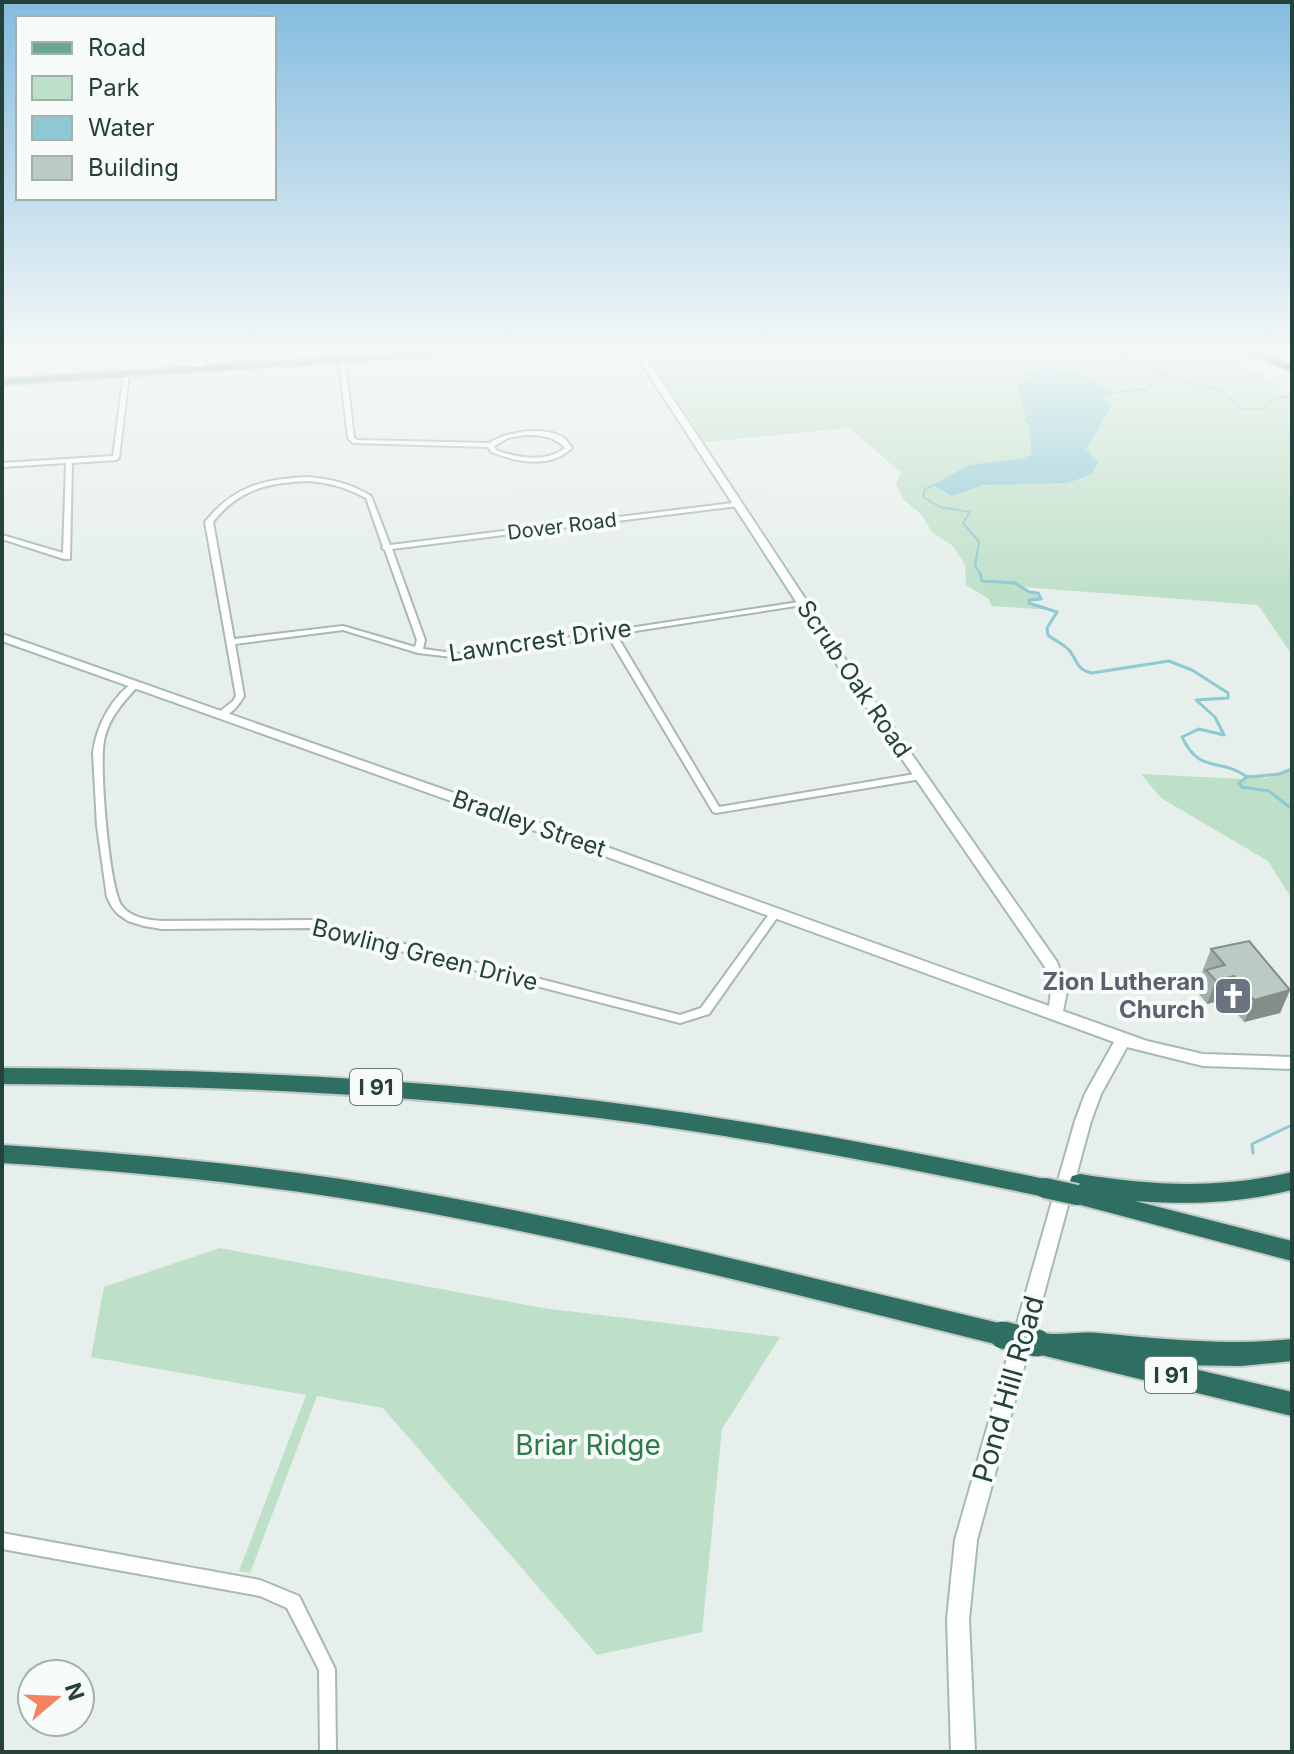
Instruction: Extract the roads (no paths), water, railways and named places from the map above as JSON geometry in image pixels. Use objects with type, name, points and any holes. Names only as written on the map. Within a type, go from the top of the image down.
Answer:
[{"type":"highway","name":"I 91","points":[[2,1076],[281,1081],[504,1099],[760,1132],[993,1177],[1047,1182],[1292,1251]]},
{"type":"highway","name":"I 91","points":[[2,1154],[200,1171],[423,1202],[608,1241],[1292,1404]]},
{"type":"highway","points":[[1078,1189],[1189,1194],[1246,1191],[1292,1181]]},
{"type":"highway","points":[[1044,1345],[1091,1343],[1157,1352],[1229,1355],[1292,1350]]},
{"type":"street","points":[[2,465],[116,458],[119,429]]},
{"type":"street","points":[[351,429],[352,440],[365,444],[490,445],[509,436],[532,434],[561,439],[569,444],[569,448],[560,455],[529,459],[503,455],[493,451],[490,445]]},
{"type":"street","name":"Scrub Oak Road","points":[[689,429],[802,603],[1054,970],[1059,991],[1055,1013]]},
{"type":"street","points":[[2,537],[67,557],[69,461]]},
{"type":"street","points":[[221,715],[240,696],[209,531],[215,512],[239,492],[306,480],[344,484],[359,489],[369,497],[421,640],[418,651]]},
{"type":"street","name":"Dover Road","points":[[386,548],[738,504]]},
{"type":"street","name":"Lawncrest Drive","points":[[232,642],[343,628],[418,651],[461,656],[802,603]]},
{"type":"street","points":[[611,633],[716,810],[921,776]]},
{"type":"street","name":"Bradley Street","points":[[2,637],[1055,1013]]},
{"type":"street","name":"Bowling Green Drive","points":[[136,684],[121,699],[104,728],[98,754],[108,885],[117,908],[139,921],[162,925],[311,924],[642,1012],[680,1019],[705,1011],[776,912]]},
{"type":"street","points":[[1055,1013],[1123,1040],[1203,1060],[1292,1063]]},
{"type":"street","name":"Pond Hill Road","points":[[963,1752],[957,1605],[966,1540],[1083,1121],[1093,1094],[1123,1040]]},
{"type":"street","points":[[2,1541],[260,1588],[293,1602],[327,1669],[328,1752]]},
{"type":"water","points":[[1029,429],[1098,429],[1086,449],[1098,461],[1092,474],[1068,483],[982,485],[952,496],[933,485],[969,465],[1024,458],[1032,454]]},
{"type":"waterway","points":[[937,484],[925,489],[923,497],[940,507],[970,512],[963,523],[979,542],[975,566],[980,574]]},
{"type":"waterway","points":[[980,574],[982,581],[1015,583],[1029,592],[1038,593],[1041,599],[1029,600],[1029,603],[1057,612],[1047,628],[1048,635],[1068,649],[1080,667],[1087,671],[1092,673],[1169,661],[1192,670],[1228,693],[1228,698],[1196,700],[1215,717],[1224,735],[1199,729],[1182,737],[1189,749],[1203,761],[1247,777],[1239,783],[1242,787],[1269,791],[1292,809]]},
{"type":"waterway","points":[[1249,777],[1279,774],[1292,769]]},
{"type":"waterway","points":[[1253,1153],[1252,1144],[1292,1125]]},
{"type":"place","name":"Zion Lutheran Church","points":[[1233,996]]},
{"type":"park label","name":"Briar Ridge","points":[[588,1445]]}]
